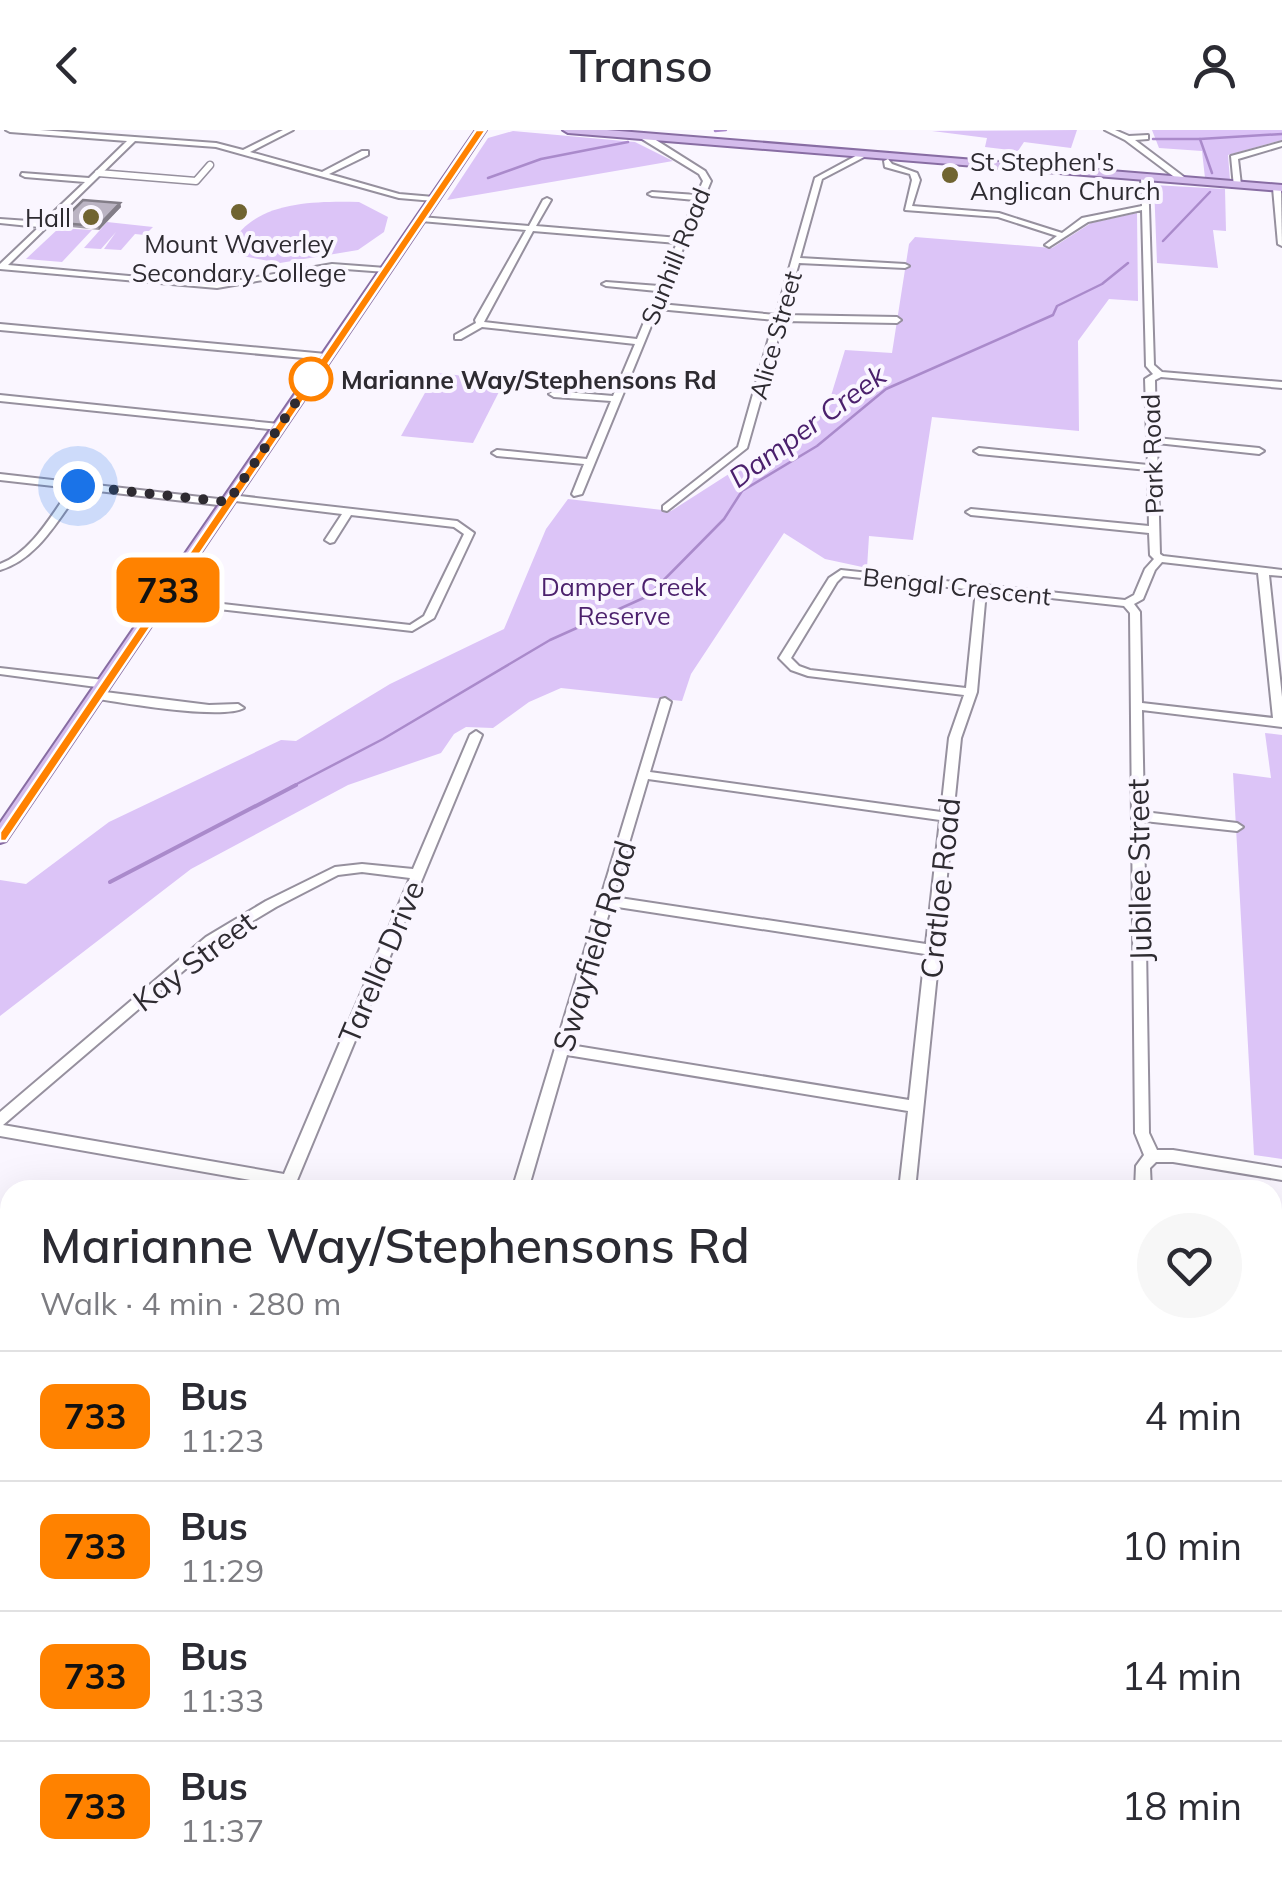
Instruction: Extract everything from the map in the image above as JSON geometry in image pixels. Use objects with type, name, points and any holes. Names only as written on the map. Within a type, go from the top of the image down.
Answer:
[{"type":"main road","points":[[0,837],[477,132],[494,130]]},
{"type":"main road","points":[[572,130],[645,137],[666,143],[863,154],[1280,188]]},
{"type":"street","points":[[10,130],[216,145],[399,196],[434,199]]},
{"type":"street","points":[[245,152],[289,130]]},
{"type":"street","points":[[1109,130],[1144,133],[1163,179]]},
{"type":"street","points":[[1130,132],[1184,180]]},
{"type":"street","points":[[1,267],[134,138]]},
{"type":"street","name":"Sunhill Road","points":[[577,494],[707,181],[702,172],[666,143]]},
{"type":"street","points":[[1237,185],[1234,158],[1282,144]]},
{"type":"street","points":[[324,174],[365,154]]},
{"type":"street","name":"Alice Street","points":[[667,508],[742,448],[819,178],[863,154]]},
{"type":"street","points":[[888,161],[888,165],[914,173],[916,180],[908,208],[999,216],[1061,235]]},
{"type":"street","points":[[98,173],[196,181],[210,165]]},
{"type":"street","points":[[25,175],[90,180]]},
{"type":"street","name":"Park Road","points":[[1146,177],[1150,366],[1159,374],[1150,379],[1155,555],[1160,559]]},
{"type":"street","points":[[1280,188],[1282,241]]},
{"type":"street","points":[[652,194],[700,198]]},
{"type":"street","points":[[481,324],[479,320],[547,200]]},
{"type":"street","points":[[1049,245],[1085,220],[1146,208]]},
{"type":"street","points":[[421,219],[682,241]]},
{"type":"street","points":[[0,222],[45,225]]},
{"type":"street","points":[[797,260],[906,266]]},
{"type":"street","points":[[1,267],[217,286],[332,266],[386,270]]},
{"type":"street","points":[[606,284],[662,289]]},
{"type":"street","points":[[656,306],[782,318],[897,320]]},
{"type":"street","points":[[458,337],[481,324],[640,342]]},
{"type":"street","points":[[0,327],[326,358]]},
{"type":"street","points":[[1159,374],[1282,385]]},
{"type":"street","points":[[554,394],[616,399]]},
{"type":"street","points":[[0,398],[279,427]]},
{"type":"street","points":[[1152,440],[1259,451]]},
{"type":"street","points":[[979,451],[1152,468]]},
{"type":"street","points":[[497,453],[590,462]]},
{"type":"street","points":[[0,477],[457,524],[469,531],[425,623],[403,628],[162,600]]},
{"type":"street","points":[[0,567],[10,566],[23,556],[78,486]]},
{"type":"street","points":[[330,540],[348,512]]},
{"type":"street","points":[[972,512],[1154,530]]},
{"type":"street","points":[[1127,603],[1139,597],[1150,569],[1160,559],[1282,573]]},
{"type":"street","points":[[1136,706],[1280,722],[1263,571]]},
{"type":"street","name":"Bengal Crescent","points":[[971,692],[808,673],[794,668],[786,658],[841,573],[1127,603]]},
{"type":"street","name":"Cratloe Road","points":[[909,1180],[955,738],[971,692],[982,589]]},
{"type":"street","name":"Jubilee Street","points":[[1127,603],[1135,612],[1142,1133],[1152,1156],[1143,1166],[1143,1180]]},
{"type":"street","points":[[0,671],[209,710],[238,708]]},
{"type":"street","name":"Swayfield Road","points":[[523,1180],[665,702]]},
{"type":"street","name":"Tarella Drive","points":[[290,1180],[476,734]]},
{"type":"street","points":[[645,774],[947,817]]},
{"type":"street","points":[[1138,816],[1238,827]]},
{"type":"street","name":"Kay Street","points":[[0,1120],[212,940],[272,904],[335,871],[362,868],[418,874]]},
{"type":"street","points":[[609,901],[933,950]]},
{"type":"street","points":[[563,1049],[916,1107]]},
{"type":"street","points":[[0,1130],[256,1180]]},
{"type":"street","points":[[1152,1156],[1282,1174]]},
{"type":"green space","points":[[1077,130],[1071,148],[1024,142],[1018,151],[985,147],[987,138],[932,131]]},
{"type":"green space","points":[[1152,130],[1282,130],[1282,140],[1228,155],[1230,180],[1205,178],[1202,151],[1159,148]]},
{"type":"green space","points":[[513,131],[635,142],[673,161],[447,200],[488,138]]},
{"type":"green space","points":[[1154,185],[1225,189],[1226,231],[1213,230],[1218,268],[1157,263]]},
{"type":"green space","points":[[359,202],[388,217],[384,232],[358,250],[280,263],[242,256],[231,245],[241,230],[270,212],[305,204]]},
{"type":"green space","name":"Damper Creek Reserve","points":[[1137,213],[1138,301],[1109,299],[1078,341],[1079,431],[932,417],[913,540],[869,536],[867,568],[825,559],[784,533],[691,674],[682,701],[561,688],[529,702],[493,728],[466,727],[454,734],[441,753],[348,785],[191,869],[0,1016],[0,880],[26,884],[109,822],[281,740],[296,741],[390,684],[504,629],[546,529],[568,499],[671,511],[826,412],[845,350],[892,353],[909,244],[915,237],[1052,248],[1091,223]]},
{"type":"green space","points":[[107,222],[153,227],[145,235],[135,234],[121,250],[104,249],[116,232],[101,249],[84,248]]},
{"type":"green space","points":[[59,228],[92,230],[62,262],[26,259]]},
{"type":"green space","points":[[436,373],[505,380],[473,443],[401,436]]},
{"type":"green space","points":[[1265,733],[1282,735],[1282,1159],[1254,1155],[1233,773],[1271,778]]},
{"type":"building","name":"Hall","points":[[83,200],[120,203],[98,226],[60,223]]},
{"type":"waterway","points":[[715,131],[726,130]]},
{"type":"waterway","name":"Damper Creek","points":[[1200,139],[1282,134]]},
{"type":"waterway","points":[[1153,139],[1200,139]]},
{"type":"waterway","name":"Damper Creek","points":[[1200,139],[1212,173]]},
{"type":"waterway","points":[[488,178],[541,159],[628,142]]},
{"type":"waterway","name":"Damper Creek","points":[[1163,241],[1210,192]]},
{"type":"waterway","name":"Damper Creek","points":[[291,787],[383,739],[550,640],[648,596],[724,519],[742,491],[817,446],[886,389],[1053,315],[1057,306],[1102,284],[1128,263]]},
{"type":"waterway","name":"Damper Creek","points":[[110,882],[296,785]]},
{"type":"bus line","name":"733","points":[[0,837],[481,130]]},
{"type":"place","name":"St Stephen's Anglican Church","points":[[950,175]]},
{"type":"place","name":"Mount Waverley Secondary College","points":[[239,212]]},
{"type":"place","name":"Hall","points":[[91,217]]},
{"type":"place","name":"Marianne Way/Stephensons Rd","points":[[311,379]]},
{"type":"route","points":[[78,486],[228,502],[311,379]]}]
